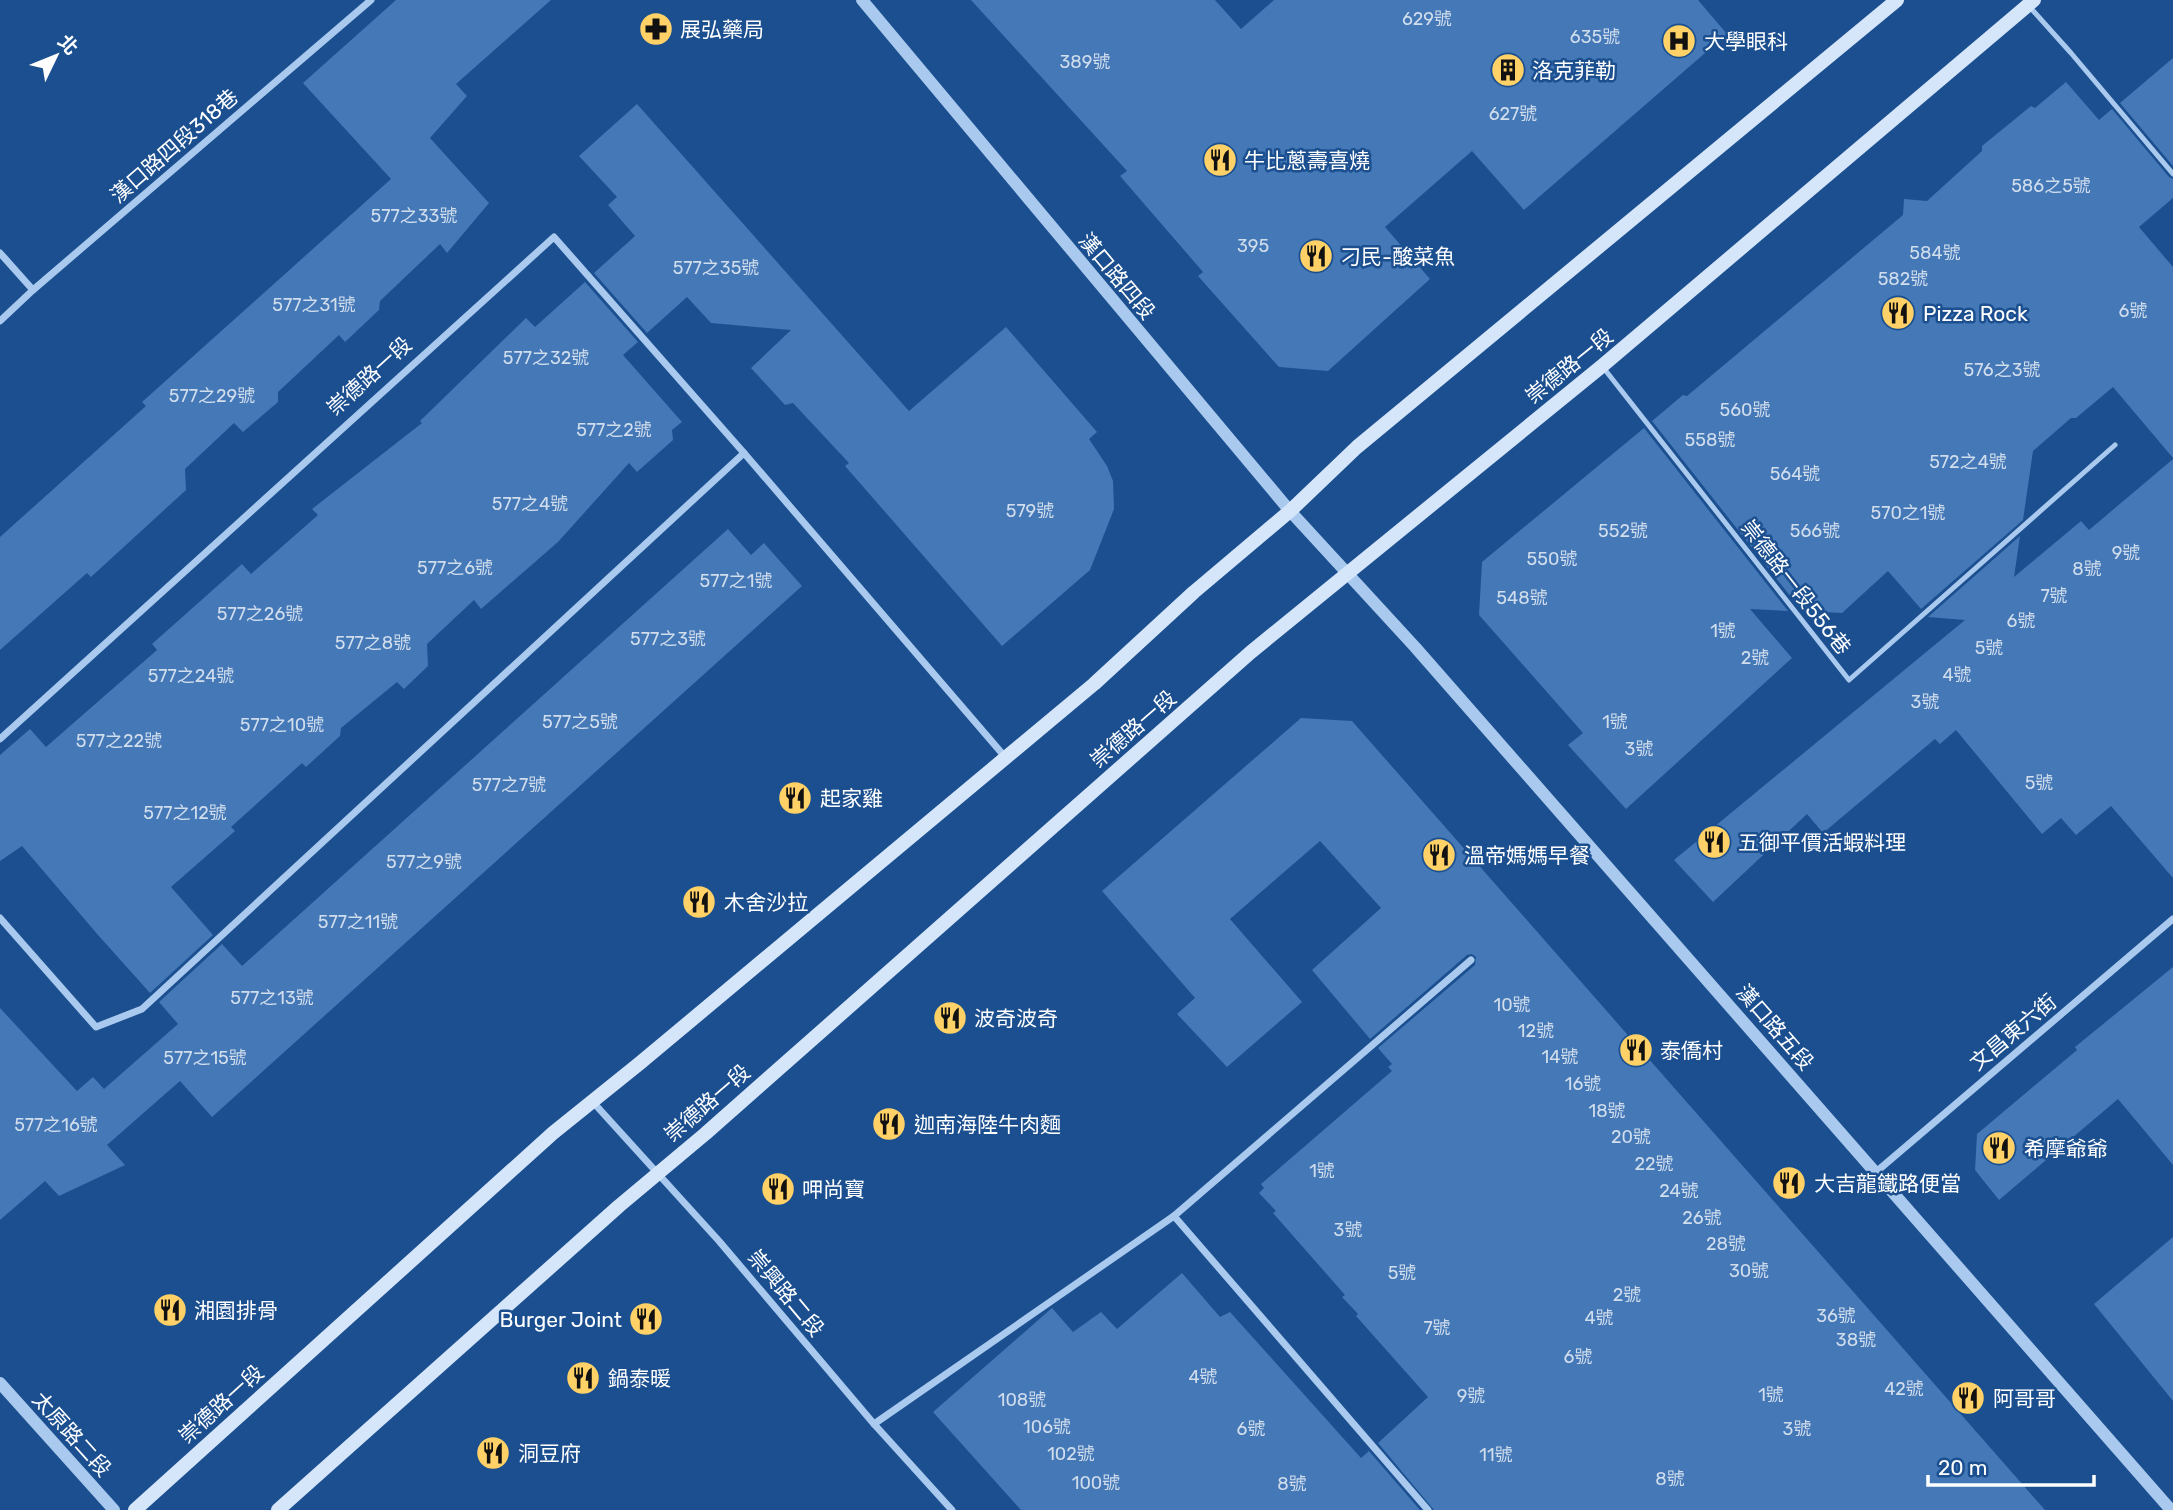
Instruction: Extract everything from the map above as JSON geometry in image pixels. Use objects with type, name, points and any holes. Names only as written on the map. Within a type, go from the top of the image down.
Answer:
[{"type":"main road","name":"崇德路一段","points":[[135,1510],[553,1133],[1094,684],[1194,592],[1290,511],[1357,446],[1897,0]]},
{"type":"main road","name":"崇德路一段","points":[[278,1510],[1251,652],[1602,366],[2031,3]]},
{"type":"street","name":"漢口路四段318巷","points":[[0,321],[372,0]]},
{"type":"street","name":"漢口路四段","points":[[862,0],[1290,511],[1348,573]]},
{"type":"street","name":"崇德路一段","points":[[0,739],[554,237],[1006,758]]},
{"type":"street","points":[[0,253],[33,290]]},
{"type":"street","points":[[0,918],[96,1027],[142,1009],[744,453]]},
{"type":"street","name":"漢口路五段","points":[[1348,573],[2171,1510]]},
{"type":"street","name":"文昌東六街","points":[[1876,1171],[2173,919]]},
{"type":"street","points":[[874,1424],[1174,1216],[1471,960]]},
{"type":"street","name":"崇興路二段","points":[[592,1101],[719,1241],[874,1424],[952,1510]]},
{"type":"street","points":[[1174,1216],[1428,1510]]},
{"type":"street","name":"太原路二段","points":[[0,1383],[114,1510]]},
{"type":"lane","points":[[2031,3],[2173,174]]},
{"type":"lane","name":"崇德路一段556巷","points":[[1602,366],[1849,680],[2115,445]]},
{"type":"building","points":[[396,0],[551,0],[456,84],[467,96],[430,138],[489,203],[447,253],[440,244],[380,301],[379,310],[345,342],[339,335],[278,392],[278,402],[243,432],[234,423],[185,469],[186,490],[91,577],[87,573],[0,650],[0,537],[146,406],[142,402],[391,179],[303,83]]},
{"type":"building","points":[[971,0],[1215,0],[1241,29],[1274,0],[1698,0],[1727,34],[1524,210],[1472,151],[1385,227],[1430,279],[1328,371],[1279,367],[1198,276],[1203,272],[1120,176],[1127,171]]},
{"type":"building","points":[[2173,58],[2173,166],[2120,103]]},
{"type":"building","points":[[2066,82],[2099,120],[2112,109],[2173,179],[2173,198],[2139,227],[2173,267],[2173,458],[2113,387],[2033,451],[2023,520],[1921,609],[1888,571],[1842,613],[1802,611],[1652,421],[1683,395],[1687,396],[1903,215],[1904,199],[1927,201],[1982,151],[1982,146],[2031,106],[2035,108]]},
{"type":"building","points":[[637,104],[909,411],[1006,327],[1097,432],[1089,439],[1107,466],[1113,481],[1114,509],[1090,570],[1002,646],[845,466],[849,463],[793,403],[785,405],[751,368],[791,330],[711,323],[687,297],[647,333],[594,273],[635,236],[608,205],[617,197],[579,156]]},
{"type":"building","points":[[585,282],[638,342],[623,355],[682,422],[672,430],[673,440],[637,472],[629,463],[558,542],[481,609],[474,600],[427,644],[428,666],[404,689],[397,682],[341,728],[340,736],[306,767],[302,763],[231,827],[235,831],[171,887],[213,935],[150,993],[22,846],[0,861],[0,755],[30,729],[46,747],[157,650],[152,644],[242,564],[251,574],[318,515],[312,509],[422,423],[420,421],[526,318],[535,327]]},
{"type":"building","points":[[1644,428],[1788,611],[1750,609],[1792,658],[1626,809],[1568,745],[1583,733],[1479,615],[1482,562]]},
{"type":"building","points":[[2173,459],[2173,878],[2111,806],[2076,835],[2061,818],[2042,834],[1956,730],[1940,744],[1935,739],[1823,833],[1807,814],[1713,902],[1674,860],[1965,620],[1928,617],[2020,536],[2014,577],[2081,521],[2089,530]]},
{"type":"building","points":[[728,529],[751,555],[764,543],[802,586],[212,1117],[180,1081],[107,1145],[125,1165],[59,1196],[45,1181],[0,1220],[0,1008],[77,1091],[93,1077],[104,1089],[178,1024],[159,1002],[222,944],[242,966]]},
{"type":"building","points":[[1301,718],[1352,721],[2045,1510],[1434,1510],[1378,1443],[1428,1397],[1356,1316],[1358,1314],[1342,1297],[1345,1295],[1273,1213],[1276,1211],[1259,1193],[1264,1188],[1261,1184],[1392,1071],[1388,1067],[1392,1064],[1378,1048],[1475,965],[1476,957],[1467,955],[1370,1039],[1312,970],[1381,908],[1320,841],[1230,919],[1302,1002],[1227,1067],[1177,1014],[1195,998],[1102,891]]},
{"type":"building","points":[[2173,967],[2173,1165],[2118,1099],[1999,1200],[1975,1170],[1977,1134],[2077,1050],[2075,1047]]},
{"type":"building","points":[[2173,1237],[2173,1401],[2094,1304]]},
{"type":"building","points":[[1182,1273],[1220,1317],[1230,1312],[1361,1458],[1369,1451],[1420,1510],[1021,1510],[933,1412],[1052,1308],[1073,1332],[1101,1312],[1117,1329]]},
{"type":"place","name":"展弘藥局","points":[[656,29]]},
{"type":"place","name":"大學眼科","points":[[1679,41]]},
{"type":"place","name":"洛克菲勒","points":[[1508,70]]},
{"type":"place","name":"牛比蔥壽喜燒","points":[[1220,160]]},
{"type":"place","name":"刁民-酸菜魚","points":[[1316,256]]},
{"type":"place","name":"Pizza Rock","points":[[1898,313]]},
{"type":"place","name":"起家雞","points":[[795,798]]},
{"type":"place","name":"五御平價活蝦料理","points":[[1714,842]]},
{"type":"place","name":"溫帝媽媽早餐","points":[[1439,855]]},
{"type":"place","name":"木舍沙拉","points":[[699,902]]},
{"type":"place","name":"波奇波奇","points":[[950,1018]]},
{"type":"place","name":"泰僑村","points":[[1636,1050]]},
{"type":"place","name":"迦南海陸牛肉麵","points":[[889,1124]]},
{"type":"place","name":"希摩爺爺","points":[[1999,1148]]},
{"type":"place","name":"大吉龍鐵路便當","points":[[1789,1183]]},
{"type":"place","name":"呷尚寶","points":[[778,1189]]},
{"type":"place","name":"湘園排骨","points":[[170,1310]]},
{"type":"place","name":"Burger Joint","points":[[646,1319]]},
{"type":"place","name":"鍋泰暖","points":[[583,1378]]},
{"type":"place","name":"阿哥哥","points":[[1968,1398]]},
{"type":"place","name":"洞豆府","points":[[493,1453]]}]
